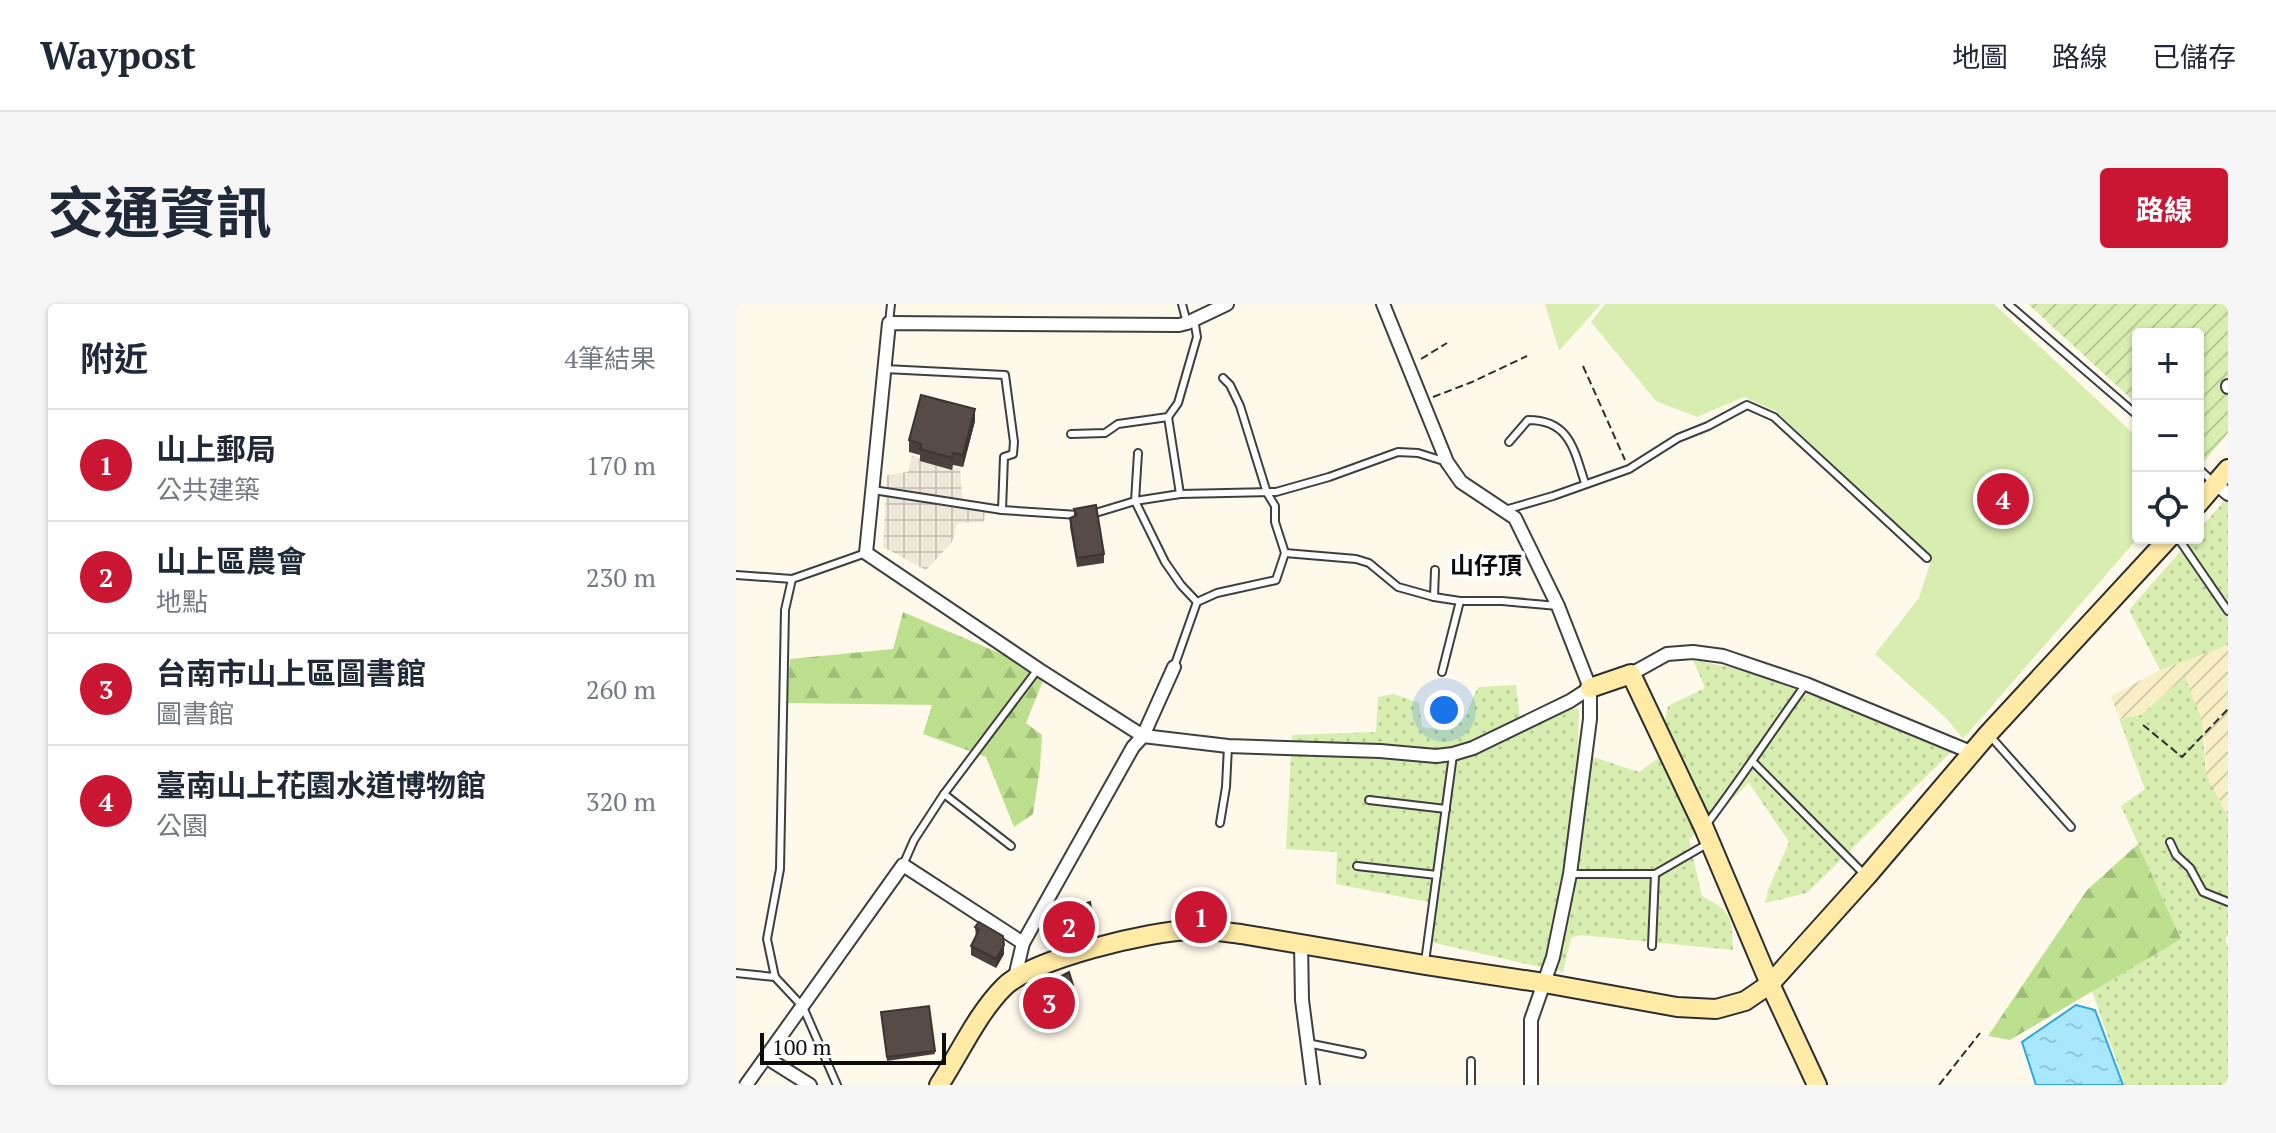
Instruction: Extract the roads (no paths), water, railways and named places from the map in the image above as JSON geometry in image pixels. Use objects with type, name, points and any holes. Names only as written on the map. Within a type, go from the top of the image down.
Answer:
[{"type":"main road","points":[[2204,500],[2222,488],[2228,469]]},
{"type":"main road","points":[[939,1085],[987,1009],[1003,987],[1015,977],[1059,959],[1159,932],[1212,930],[1696,1009],[1726,1007],[1745,1001],[1770,984],[1988,734],[2163,544]]},
{"type":"main road","points":[[1590,688],[1631,674],[1707,835],[1817,1085]]},
{"type":"street","points":[[1227,304],[1191,321],[1149,325],[889,323],[866,553],[1143,736],[1228,746],[1436,756],[1473,748],[1570,701],[1590,688]]},
{"type":"street","points":[[1383,304],[1447,462],[1461,482],[1515,518],[1558,606],[1590,688],[1590,719],[1570,874],[1553,957],[1531,1020],[1531,1085]]},
{"type":"street","points":[[1631,674],[1667,654],[1693,652],[1735,659],[1806,684],[1973,753]]},
{"type":"street","points":[[1015,977],[1023,943],[1133,747],[1143,736],[1174,667]]},
{"type":"street","points":[[746,1085],[903,865],[1023,943]]},
{"type":"street","points":[[1301,943],[1302,1000],[1313,1085]]},
{"type":"street","points":[[767,1058],[810,1085]]},
{"type":"lane","points":[[889,323],[891,304]]},
{"type":"lane","points":[[1180,494],[1168,417],[1178,403],[1197,337],[1182,304]]},
{"type":"lane","points":[[2008,304],[2132,411]]},
{"type":"lane","points":[[885,369],[1005,375],[1014,442],[1013,454],[1004,457],[1002,510]]},
{"type":"lane","points":[[1174,667],[1197,602],[1217,593],[1276,580],[1285,553],[1275,522],[1275,506],[1267,493],[1240,406],[1223,378]]},
{"type":"lane","points":[[1505,510],[1629,469],[1678,438],[1747,405],[1774,417],[1927,558]]},
{"type":"lane","points":[[1071,434],[1105,433],[1118,424],[1168,417]]},
{"type":"lane","points":[[1509,442],[1528,420],[1558,426],[1574,448],[1585,483]]},
{"type":"lane","points":[[873,490],[1002,510],[1089,515],[1135,501],[1180,494],[1267,493],[1329,477],[1398,452],[1418,453],[1447,462]]},
{"type":"lane","points":[[1138,453],[1135,501],[1165,562],[1197,602]]},
{"type":"lane","points":[[2203,472],[2222,488]]},
{"type":"lane","points":[[2182,544],[2228,611]]},
{"type":"lane","points":[[736,575],[792,579],[866,553]]},
{"type":"lane","points":[[1285,553],[1356,559],[1369,563],[1398,587],[1434,597],[1558,606]]},
{"type":"lane","points":[[1434,597],[1435,570]]},
{"type":"lane","points":[[792,579],[785,610],[780,869],[767,939],[775,977],[803,1007],[837,1085]]},
{"type":"lane","points":[[1442,672],[1460,601]]},
{"type":"lane","points":[[903,865],[914,840],[944,794],[1038,669]]},
{"type":"lane","points":[[1570,874],[1655,874],[1707,835],[1773,729],[1806,684]]},
{"type":"lane","points":[[1988,734],[2071,827]]},
{"type":"lane","points":[[1220,823],[1228,746]]},
{"type":"lane","points":[[1425,965],[1453,754]]},
{"type":"lane","points":[[1753,762],[1867,876]]},
{"type":"lane","points":[[944,794],[1011,846]]},
{"type":"lane","points":[[1369,800],[1446,809]]},
{"type":"lane","points":[[2170,842],[2203,892],[2228,902]]},
{"type":"lane","points":[[1357,866],[1437,875]]},
{"type":"lane","points":[[1652,946],[1655,874]]},
{"type":"lane","points":[[736,973],[775,977]]},
{"type":"lane","points":[[1307,1043],[1362,1054]]},
{"type":"lane","points":[[1471,1061],[1471,1085]]},
{"type":"water","points":[[2076,1005],[2095,1010],[2123,1085],[2036,1085],[2022,1042]]},
{"type":"place","name":"臺南山上花園水道博物館","points":[[2003,499]]},
{"type":"place","name":"山上郵局","points":[[1201,917]]},
{"type":"place","name":"山上區農會","points":[[1069,927]]},
{"type":"place","name":"台南市山上區圖書館","points":[[1049,1003]]},
{"type":"district","name":"山仔頂","points":[[1486,565]]}]
